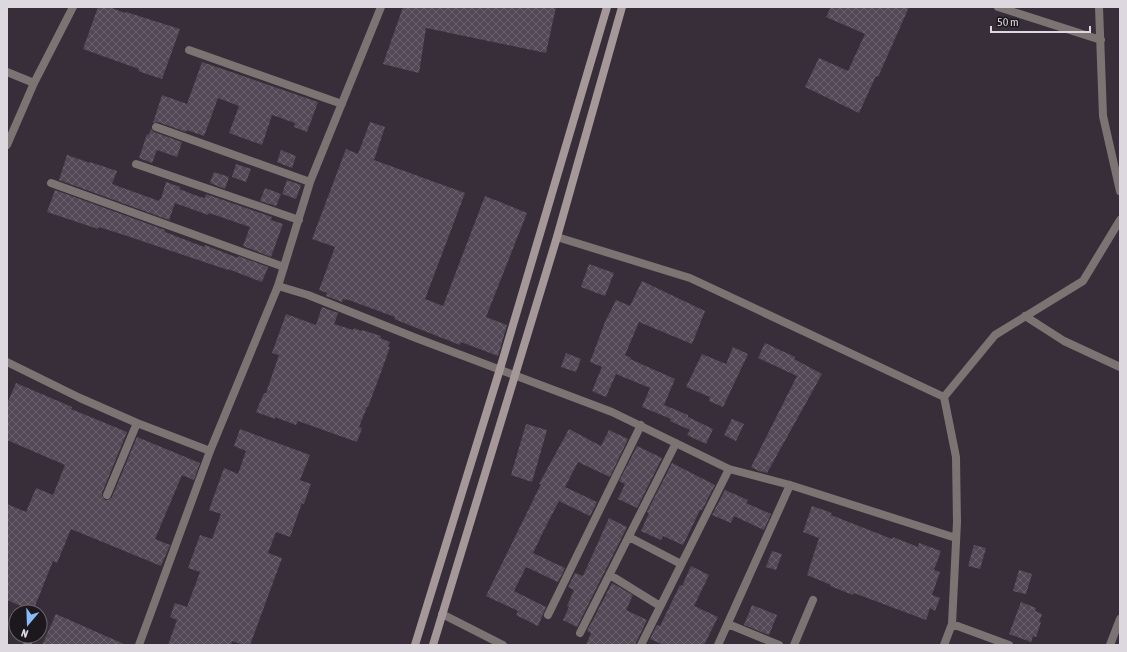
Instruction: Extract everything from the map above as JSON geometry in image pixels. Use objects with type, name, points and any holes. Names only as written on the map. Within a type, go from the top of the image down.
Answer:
[{"type":"street","points":[[7,145],[34,83],[74,7]]},
{"type":"street","points":[[139,645],[210,451],[278,286],[310,182],[381,7]]},
{"type":"street","points":[[415,645],[500,369],[607,7]]},
{"type":"street","points":[[432,645],[557,237],[622,7]]},
{"type":"street","points":[[998,7],[1101,40]]},
{"type":"street","points":[[1099,7],[1103,116],[1120,191]]},
{"type":"street","points":[[189,50],[342,104]]},
{"type":"street","points":[[7,72],[34,83]]},
{"type":"street","points":[[156,127],[310,182]]},
{"type":"street","points":[[136,164],[299,220]]},
{"type":"street","points":[[51,183],[284,267]]},
{"type":"street","points":[[944,398],[995,335],[1083,281],[1120,220]]},
{"type":"street","points":[[557,237],[690,278],[944,398]]},
{"type":"street","points":[[278,286],[308,295],[416,338],[612,412],[729,469],[790,485],[956,538]]},
{"type":"street","points":[[1025,316],[1064,341],[1120,367]]},
{"type":"street","points":[[7,362],[80,398],[137,423],[210,451]]},
{"type":"street","points":[[944,398],[956,457],[956,538],[952,624],[944,645]]},
{"type":"street","points":[[107,495],[137,423]]},
{"type":"street","points":[[548,615],[641,425]]},
{"type":"street","points":[[580,633],[676,443]]},
{"type":"street","points":[[641,645],[729,469]]},
{"type":"street","points":[[718,645],[790,485]]},
{"type":"street","points":[[628,537],[681,564]]},
{"type":"street","points":[[610,575],[660,606]]},
{"type":"street","points":[[794,645],[813,600]]},
{"type":"street","points":[[442,614],[503,645]]},
{"type":"street","points":[[1110,645],[1120,619]]},
{"type":"street","points":[[728,624],[779,645]]},
{"type":"street","points":[[952,624],[1008,645]]},
{"type":"building","points":[[98,7],[109,7],[180,29],[162,79],[83,49]]},
{"type":"building","points":[[403,7],[556,7],[546,53],[426,28],[419,73],[383,64]]},
{"type":"building","points":[[831,7],[909,7],[878,77],[876,76],[859,113],[805,87],[819,58],[848,71],[865,34],[826,17]]},
{"type":"building","points":[[202,62],[318,102],[307,132],[294,127],[295,123],[272,115],[262,145],[229,133],[239,106],[218,98],[204,136],[187,130],[186,132],[158,122],[153,123],[162,95],[187,104]]},
{"type":"building","points":[[370,122],[385,127],[374,160],[465,193],[425,299],[443,306],[485,196],[527,213],[486,317],[507,325],[498,356],[461,342],[460,345],[394,319],[395,317],[346,299],[343,299],[342,302],[326,296],[327,293],[319,290],[335,247],[312,239],[346,149],[358,154]]},
{"type":"building","points":[[151,129],[154,132],[182,142],[177,157],[157,150],[152,163],[139,158],[147,134],[149,135]]},
{"type":"building","points":[[281,150],[296,156],[292,168],[277,162]]},
{"type":"building","points":[[67,155],[117,171],[112,184],[159,201],[166,182],[200,197],[205,198],[206,194],[272,217],[271,220],[283,224],[271,257],[243,246],[250,227],[209,213],[208,215],[175,203],[169,220],[59,180]]},
{"type":"building","points":[[236,164],[251,169],[246,182],[232,177]]},
{"type":"building","points":[[214,172],[229,177],[225,189],[210,183]]},
{"type":"building","points":[[287,180],[301,185],[296,199],[282,194]]},
{"type":"building","points":[[265,188],[281,194],[276,206],[260,201]]},
{"type":"building","points":[[55,190],[165,230],[165,232],[204,247],[205,245],[238,258],[238,256],[268,267],[262,282],[228,269],[124,235],[99,227],[98,229],[47,212]]},
{"type":"building","points":[[589,264],[614,273],[605,296],[581,287]]},
{"type":"building","points":[[642,281],[705,311],[692,344],[639,322],[625,355],[631,358],[630,359],[675,379],[664,405],[688,415],[688,417],[713,429],[706,444],[687,435],[690,430],[670,421],[671,419],[642,407],[650,388],[616,374],[606,397],[592,391],[602,367],[590,362],[605,322],[616,300],[630,306]]},
{"type":"building","points":[[322,307],[338,313],[334,324],[381,336],[380,338],[390,342],[388,347],[390,347],[381,372],[359,427],[362,428],[357,442],[298,421],[296,425],[256,412],[264,393],[266,393],[279,355],[272,353],[286,314],[316,325]]},
{"type":"building","points":[[765,343],[795,357],[794,359],[822,374],[767,473],[751,467],[797,376],[758,358]]},
{"type":"building","points":[[733,347],[748,354],[723,407],[709,401],[710,397],[686,387],[702,354],[726,364]]},
{"type":"building","points":[[566,353],[581,359],[576,372],[561,367]]},
{"type":"building","points":[[16,383],[72,407],[71,409],[127,432],[102,493],[105,500],[112,497],[137,437],[200,463],[194,480],[182,475],[155,539],[170,545],[161,566],[71,529],[57,563],[53,561],[36,604],[16,604],[7,600],[7,504],[26,512],[36,488],[53,495],[65,465],[7,440],[7,404]]},
{"type":"building","points":[[732,419],[744,424],[736,441],[724,435]]},
{"type":"building","points":[[526,424],[547,430],[532,482],[511,475]]},
{"type":"building","points":[[240,429],[310,455],[300,480],[311,484],[304,504],[302,503],[290,537],[276,532],[268,553],[282,558],[250,645],[244,645],[232,641],[231,645],[168,645],[177,620],[170,617],[175,603],[187,607],[200,572],[188,568],[200,535],[212,539],[221,514],[209,510],[224,468],[238,474],[246,451],[234,446]]},
{"type":"building","points":[[569,429],[601,446],[609,430],[628,439],[610,477],[578,462],[565,487],[597,502],[590,516],[559,501],[546,526],[533,553],[565,568],[558,582],[526,567],[514,591],[546,607],[538,626],[516,615],[518,611],[486,596],[541,484],[539,484]]},
{"type":"building","points":[[637,446],[662,458],[637,508],[618,499],[625,484],[619,481]]},
{"type":"building","points":[[672,463],[715,485],[702,510],[700,510],[683,545],[663,536],[661,540],[641,531],[649,513],[647,512]]},
{"type":"building","points":[[725,490],[748,500],[746,503],[771,514],[764,530],[734,516],[731,523],[712,515]]},
{"type":"building","points":[[812,506],[892,539],[893,537],[918,547],[919,543],[941,551],[934,570],[940,572],[932,595],[940,598],[935,611],[930,608],[926,620],[854,593],[853,595],[807,575],[819,538],[803,532]]},
{"type":"building","points":[[609,518],[627,527],[577,627],[563,620],[574,590],[568,587],[575,573],[583,576]]},
{"type":"building","points":[[974,545],[986,548],[980,569],[968,566]]},
{"type":"building","points":[[772,551],[782,554],[776,570],[766,567]]},
{"type":"building","points":[[691,566],[709,575],[694,606],[718,617],[704,645],[664,645],[650,639],[657,625],[660,626]]},
{"type":"building","points":[[1019,570],[1032,574],[1026,594],[1013,591]]},
{"type":"building","points":[[612,583],[633,595],[626,610],[647,620],[635,645],[586,645],[591,633],[587,631]]},
{"type":"building","points":[[1021,602],[1036,608],[1035,611],[1042,614],[1036,637],[1033,636],[1031,642],[1009,634]]},
{"type":"building","points":[[752,605],[777,615],[769,635],[744,625]]},
{"type":"building","points":[[56,614],[126,645],[42,645],[48,644],[48,632]]}]
